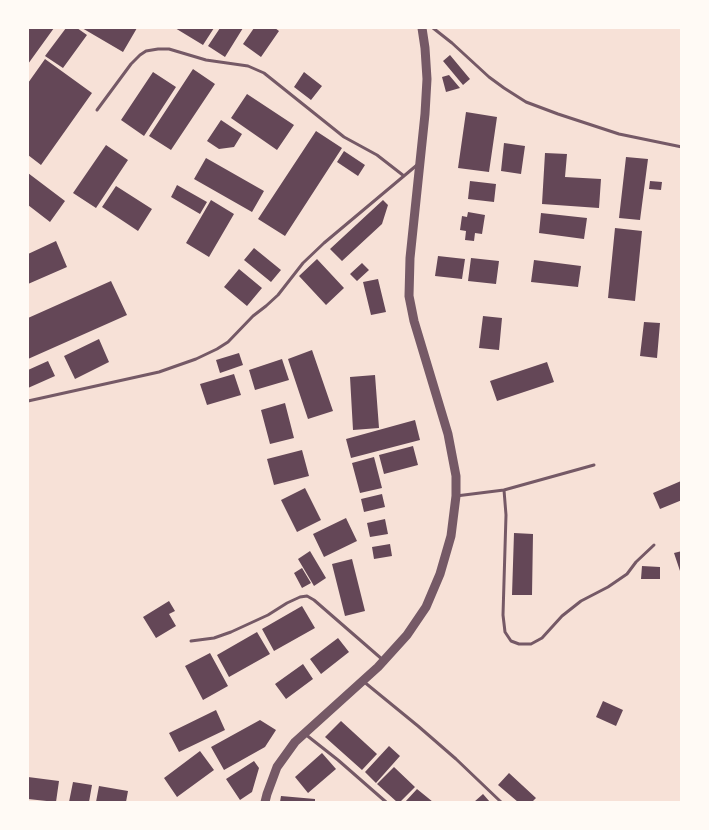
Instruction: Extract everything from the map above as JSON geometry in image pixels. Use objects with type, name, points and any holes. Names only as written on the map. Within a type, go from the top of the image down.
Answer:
[{"type":"street","points":[[265,802],[277,767],[295,742],[384,660],[407,635],[426,608],[440,574],[451,536],[456,496],[456,476],[448,434],[414,321],[409,296],[410,258],[425,114],[425,48],[422,28]]},
{"type":"lane","points":[[433,28],[476,66],[526,102],[619,134],[682,147]]},
{"type":"lane","points":[[97,110],[131,64],[140,55],[146,51],[169,49],[206,60],[248,66],[264,73],[344,137],[377,155],[404,176]]},
{"type":"lane","points":[[28,401],[159,372],[218,349],[228,342],[278,294],[303,264],[324,243],[420,162]]},
{"type":"lane","points":[[456,496],[504,490],[594,465]]},
{"type":"lane","points":[[504,490],[506,515],[503,615],[505,632],[511,641],[519,644],[530,644],[542,638],[562,616],[581,601],[608,587],[627,574],[636,562],[654,545]]},
{"type":"lane","points":[[192,640],[214,638],[231,632],[268,615],[287,603],[307,596],[384,660]]},
{"type":"lane","points":[[363,681],[450,754],[501,802]]},
{"type":"lane","points":[[304,733],[386,802]]},
{"type":"building","points":[[28,28],[54,28],[28,64]]},
{"type":"building","points":[[66,28],[77,28],[87,35],[63,68],[45,56]]},
{"type":"building","points":[[82,28],[137,28],[123,52]]},
{"type":"building","points":[[175,28],[214,28],[203,45]]},
{"type":"building","points":[[220,28],[243,28],[225,57],[208,46]]},
{"type":"building","points":[[254,28],[275,28],[279,31],[261,57],[243,44]]},
{"type":"building","points":[[450,55],[470,79],[463,85],[443,61]]},
{"type":"building","points":[[45,59],[92,93],[41,165],[28,155],[28,83]]},
{"type":"building","points":[[193,69],[215,84],[171,150],[149,136]]},
{"type":"building","points":[[153,72],[176,87],[144,136],[121,120]]},
{"type":"building","points":[[304,72],[322,86],[311,100],[294,87]]},
{"type":"building","points":[[449,75],[460,88],[446,92],[442,77]]},
{"type":"building","points":[[247,94],[294,125],[277,150],[231,118]]},
{"type":"building","points":[[466,112],[497,117],[489,172],[458,168]]},
{"type":"building","points":[[221,120],[242,134],[234,147],[219,149],[207,141]]},
{"type":"building","points":[[316,131],[342,148],[285,236],[258,219]]},
{"type":"building","points":[[504,143],[525,146],[521,174],[501,171]]},
{"type":"building","points":[[106,145],[128,160],[96,208],[73,193]]},
{"type":"building","points":[[344,151],[365,165],[358,176],[337,162]]},
{"type":"building","points":[[545,153],[567,154],[565,177],[601,179],[599,208],[542,204]]},
{"type":"building","points":[[626,157],[648,159],[640,220],[619,218]]},
{"type":"building","points":[[206,158],[264,191],[252,212],[194,179]]},
{"type":"building","points":[[28,173],[65,201],[50,222],[28,205]]},
{"type":"building","points":[[470,181],[496,184],[494,202],[468,199]]},
{"type":"building","points":[[650,181],[662,182],[661,190],[649,189]]},
{"type":"building","points":[[177,185],[207,202],[200,214],[171,197]]},
{"type":"building","points":[[116,186],[152,209],[138,231],[102,207]]},
{"type":"building","points":[[211,200],[234,214],[209,257],[186,243]]},
{"type":"building","points":[[383,200],[388,205],[382,224],[342,261],[330,249]]},
{"type":"building","points":[[468,212],[485,215],[482,234],[475,233],[474,241],[465,240],[466,231],[460,230],[462,216],[467,217]]},
{"type":"building","points":[[541,213],[587,218],[584,239],[539,233]]},
{"type":"building","points":[[615,228],[642,231],[635,301],[608,298]]},
{"type":"building","points":[[56,241],[67,267],[28,284],[28,254]]},
{"type":"building","points":[[254,248],[281,270],[271,282],[244,260]]},
{"type":"building","points":[[438,256],[465,259],[462,279],[435,276]]},
{"type":"building","points":[[471,258],[499,261],[496,284],[468,281]]},
{"type":"building","points":[[317,259],[344,288],[326,305],[299,276]]},
{"type":"building","points":[[534,260],[581,266],[578,287],[531,282]]},
{"type":"building","points":[[362,263],[369,270],[357,281],[350,274]]},
{"type":"building","points":[[239,269],[262,288],[247,306],[224,287]]},
{"type":"building","points":[[378,279],[386,312],[371,315],[363,282]]},
{"type":"building","points":[[111,281],[127,315],[28,359],[28,318]]},
{"type":"building","points":[[483,316],[502,318],[499,350],[479,348]]},
{"type":"building","points":[[644,322],[660,323],[657,358],[640,356]]},
{"type":"building","points":[[99,339],[109,362],[75,379],[64,356]]},
{"type":"building","points":[[312,350],[333,411],[308,419],[288,359]]},
{"type":"building","points":[[239,353],[243,365],[220,373],[216,360]]},
{"type":"building","points":[[282,359],[289,380],[255,390],[249,370]]},
{"type":"building","points":[[48,361],[55,376],[28,388],[28,370]]},
{"type":"building","points":[[547,362],[554,382],[497,401],[490,381]]},
{"type":"building","points":[[234,374],[241,395],[207,405],[200,384]]},
{"type":"building","points":[[375,375],[379,428],[353,430],[350,377]]},
{"type":"building","points":[[285,403],[294,438],[270,444],[261,410]]},
{"type":"building","points":[[415,420],[420,440],[351,458],[346,439]]},
{"type":"building","points":[[413,446],[418,465],[384,474],[379,455]]},
{"type":"building","points":[[302,450],[309,476],[274,485],[267,459]]},
{"type":"building","points":[[374,457],[382,488],[360,493],[352,463]]},
{"type":"building","points":[[681,481],[682,500],[660,509],[653,493]]},
{"type":"building","points":[[305,488],[321,520],[297,532],[281,500]]},
{"type":"building","points":[[382,494],[385,507],[364,512],[361,499]]},
{"type":"building","points":[[346,518],[357,541],[324,557],[313,534]]},
{"type":"building","points":[[385,519],[388,534],[370,537],[367,523]]},
{"type":"building","points":[[514,533],[533,534],[532,595],[512,595]]},
{"type":"building","points":[[390,544],[392,556],[374,559],[372,547]]},
{"type":"building","points":[[310,551],[326,578],[314,586],[298,559]]},
{"type":"building","points":[[682,551],[682,574],[681,574],[674,553]]},
{"type":"building","points":[[352,559],[365,611],[345,616],[332,564]]},
{"type":"building","points":[[642,566],[660,567],[660,579],[641,579]]},
{"type":"building","points":[[302,568],[311,583],[302,588],[294,573]]},
{"type":"building","points":[[169,601],[175,611],[169,614],[176,626],[156,638],[143,617]]},
{"type":"building","points":[[302,606],[315,628],[274,651],[262,629]]},
{"type":"building","points":[[257,632],[270,654],[229,677],[217,655]]},
{"type":"building","points":[[338,638],[349,652],[321,674],[310,659]]},
{"type":"building","points":[[210,653],[228,686],[203,700],[185,666]]},
{"type":"building","points":[[303,664],[313,679],[286,699],[275,684]]},
{"type":"building","points":[[603,701],[623,710],[616,726],[596,717]]},
{"type":"building","points":[[216,710],[225,730],[179,752],[169,733]]},
{"type":"building","points":[[260,720],[276,730],[265,747],[224,770],[211,747]]},
{"type":"building","points":[[341,721],[377,754],[362,770],[325,737]]},
{"type":"building","points":[[389,746],[400,756],[376,783],[365,772]]},
{"type":"building","points":[[200,751],[214,770],[177,797],[164,778]]},
{"type":"building","points":[[322,753],[336,769],[308,793],[295,777]]},
{"type":"building","points":[[254,761],[259,768],[252,792],[240,800],[226,779]]},
{"type":"building","points":[[394,767],[415,787],[400,802],[397,802],[377,784]]},
{"type":"building","points":[[509,773],[536,798],[532,802],[518,802],[498,785]]},
{"type":"building","points":[[28,777],[59,781],[56,802],[28,799]]},
{"type":"building","points":[[73,782],[92,785],[89,802],[69,802]]},
{"type":"building","points":[[99,786],[128,791],[126,802],[96,802]]},
{"type":"building","points":[[417,789],[433,802],[405,802]]},
{"type":"building","points":[[483,794],[490,802],[474,802]]},
{"type":"building","points":[[281,796],[315,799],[315,802],[280,802]]}]
